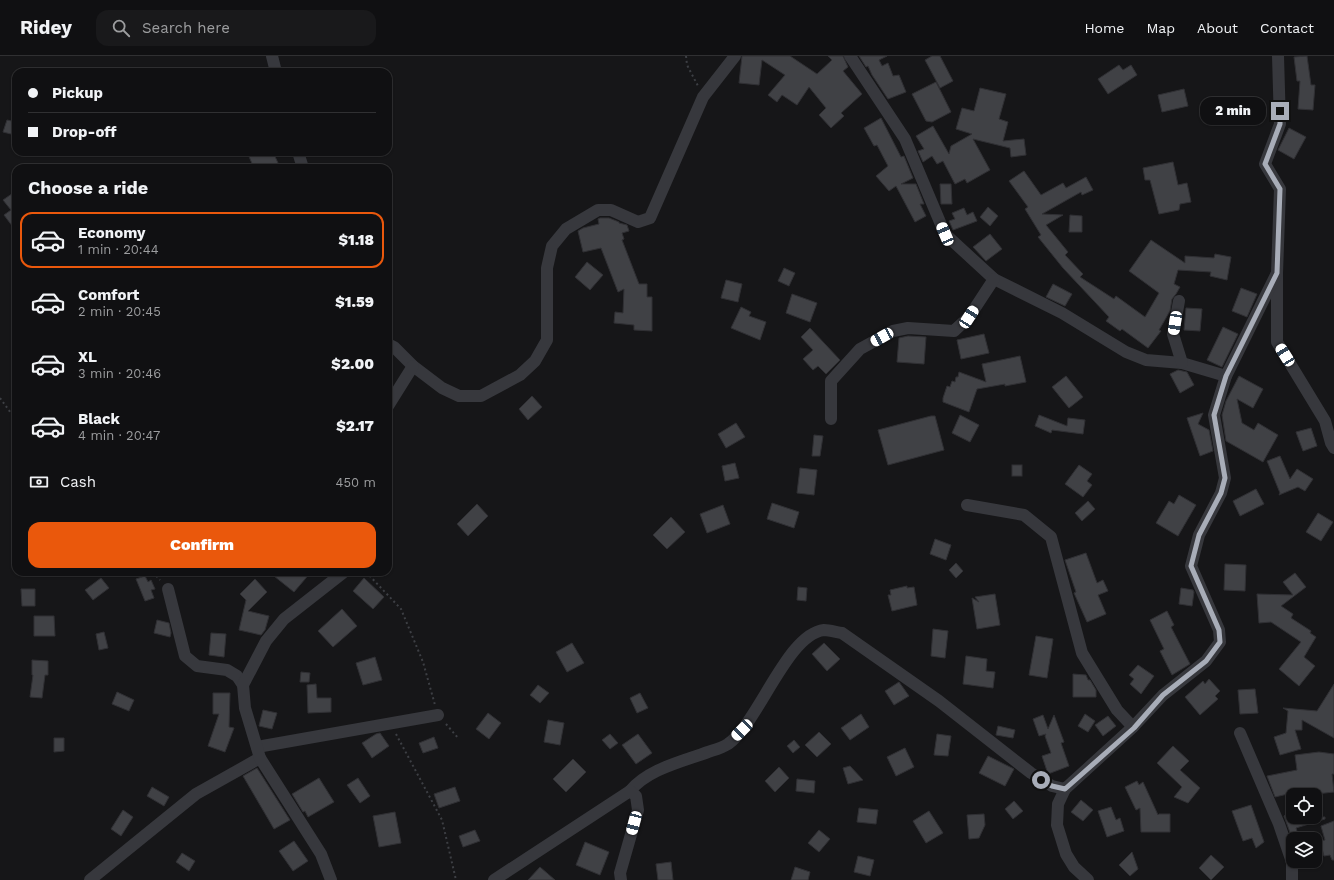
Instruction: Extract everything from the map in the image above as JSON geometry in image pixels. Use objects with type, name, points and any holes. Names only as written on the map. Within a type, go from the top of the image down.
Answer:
[{"type":"street","points":[[272,56],[275,68]]},
{"type":"street","points":[[392,346],[413,366],[442,388],[459,396],[482,396],[520,375],[535,361],[547,340],[547,268],[552,246],[566,230],[598,210],[611,210],[638,222],[650,218],[703,97],[735,56]]},
{"type":"street","points":[[850,56],[905,139],[945,234],[994,279],[1062,313],[1126,352],[1146,360],[1182,363],[1226,376]]},
{"type":"street","points":[[1278,56],[1280,124],[1265,164],[1280,189],[1277,273],[1277,342],[1325,421],[1334,430]]},
{"type":"street","points":[[1088,880],[1074,867],[1066,854],[1057,825],[1058,804],[1065,789],[1134,728],[1163,695],[1206,661],[1220,642],[1219,630],[1191,566],[1199,535],[1221,493],[1225,478],[1214,415],[1226,376],[1277,273]]},
{"type":"street","points":[[831,419],[831,380],[860,349],[893,331],[908,328],[954,331],[969,317],[994,279]]},
{"type":"street","points":[[1179,301],[1173,334],[1182,363]]},
{"type":"street","points":[[392,400],[413,366]]},
{"type":"street","points":[[1325,421],[1331,443],[1334,448]]},
{"type":"street","points":[[967,505],[1024,515],[1051,537],[1082,653],[1117,710],[1134,728]]},
{"type":"street","points":[[243,685],[266,641],[284,619],[339,576]]},
{"type":"street","points":[[168,589],[185,656],[197,666],[227,670],[237,676],[243,685],[245,708],[260,758],[322,854],[331,880]]},
{"type":"street","points":[[494,880],[630,791],[637,783],[663,768],[727,745],[742,730],[796,647],[810,635],[824,630],[842,633],[939,701],[1031,773],[1052,786],[1065,789]]},
{"type":"street","points":[[256,747],[438,715]]},
{"type":"street","points":[[1240,733],[1279,824],[1292,862],[1292,880]]},
{"type":"street","points":[[90,880],[196,794],[260,758]]},
{"type":"street","points":[[621,880],[620,874],[638,810],[636,796],[630,791]]},
{"type":"path","points":[[686,56],[686,65],[703,97]]},
{"type":"path","points":[[0,398],[12,414]]},
{"type":"path","points":[[370,576],[401,609],[423,662],[438,715],[459,739]]},
{"type":"path","points":[[390,724],[442,820],[456,880]]},
{"type":"building","points":[[742,56],[790,56],[817,74],[832,60],[828,56],[843,56],[848,67],[843,71],[862,94],[841,113],[844,116],[831,128],[819,115],[826,108],[809,87],[797,105],[782,95],[777,102],[768,95],[785,75],[762,60],[759,85],[739,83]]},
{"type":"building","points":[[859,56],[887,56],[879,60],[882,66],[888,63],[893,76],[899,75],[906,92],[888,99],[872,75],[868,66],[866,67]]},
{"type":"building","points":[[932,56],[940,56],[953,81],[940,88],[925,60]]},
{"type":"building","points":[[1307,56],[1311,85],[1315,85],[1313,110],[1298,109],[1300,81],[1297,81],[1294,57]]},
{"type":"building","points":[[1119,65],[1123,70],[1131,65],[1137,75],[1108,94],[1098,79]]},
{"type":"building","points":[[936,82],[951,112],[932,122],[926,121],[912,94]]},
{"type":"building","points":[[980,88],[1006,94],[999,119],[1008,122],[1003,141],[1024,139],[1026,155],[1011,157],[1010,148],[973,139],[990,170],[967,183],[965,179],[955,184],[943,161],[937,164],[932,156],[923,162],[918,151],[924,149],[916,136],[933,126],[949,154],[951,146],[972,134],[956,129],[962,108],[974,111]]},
{"type":"building","points":[[1184,89],[1188,106],[1162,112],[1158,95]]},
{"type":"building","points":[[881,118],[901,157],[904,156],[913,178],[901,184],[916,184],[924,204],[920,204],[926,216],[915,222],[896,186],[889,191],[876,176],[888,166],[877,145],[874,146],[864,128]]},
{"type":"building","points":[[7,120],[12,121],[12,134],[3,132]]},
{"type":"building","points":[[1289,128],[1306,137],[1294,159],[1278,150]]},
{"type":"building","points":[[249,156],[275,156],[278,163],[276,164],[252,164]]},
{"type":"building","points":[[1173,162],[1178,185],[1187,183],[1191,202],[1180,204],[1179,210],[1159,214],[1150,180],[1145,180],[1143,168]]},
{"type":"building","points":[[1024,171],[1041,195],[1063,183],[1066,188],[1086,177],[1093,190],[1082,195],[1081,192],[1042,214],[1063,215],[1046,225],[1068,252],[1065,255],[1083,274],[1080,277],[1114,299],[1116,296],[1145,317],[1159,293],[1129,271],[1151,240],[1185,263],[1185,256],[1214,258],[1215,254],[1231,257],[1227,280],[1210,276],[1211,272],[1178,270],[1174,284],[1180,287],[1172,299],[1170,311],[1159,330],[1161,331],[1148,348],[1122,329],[1120,331],[1106,321],[1109,317],[1063,268],[1038,237],[1041,235],[1025,209],[1028,207],[1009,181]]},
{"type":"building","points":[[940,184],[951,184],[952,204],[941,204]]},
{"type":"building","points":[[12,194],[12,226],[4,215],[11,210],[3,200]]},
{"type":"building","points":[[988,207],[998,216],[990,226],[980,217]]},
{"type":"building","points":[[964,208],[967,215],[973,212],[977,221],[953,230],[949,221],[955,219],[952,213]]},
{"type":"building","points":[[1070,215],[1082,216],[1082,232],[1069,232]]},
{"type":"building","points":[[609,218],[627,225],[629,231],[622,233],[624,239],[622,240],[639,284],[647,284],[647,297],[652,297],[652,331],[634,330],[634,325],[614,323],[615,312],[623,313],[624,289],[618,292],[601,248],[583,252],[578,231],[583,228],[599,224],[598,219]]},
{"type":"building","points":[[990,234],[1002,249],[986,261],[973,247]]},
{"type":"building","points":[[587,262],[603,275],[590,290],[575,277]]},
{"type":"building","points":[[784,268],[795,273],[789,286],[778,281]]},
{"type":"building","points":[[726,280],[742,284],[738,302],[721,298]]},
{"type":"building","points":[[1053,284],[1072,294],[1065,306],[1046,297]]},
{"type":"building","points":[[1241,288],[1257,294],[1247,317],[1232,311]]},
{"type":"building","points":[[792,294],[817,303],[810,322],[786,313]]},
{"type":"building","points":[[741,307],[751,312],[749,316],[766,322],[760,340],[731,328]]},
{"type":"building","points":[[1186,308],[1202,309],[1200,331],[1184,330]]},
{"type":"building","points":[[1223,327],[1238,334],[1222,367],[1207,360]]},
{"type":"building","points":[[810,328],[840,360],[826,374],[818,366],[813,370],[803,359],[813,350],[801,337]]},
{"type":"building","points":[[984,334],[989,353],[961,359],[957,340]]},
{"type":"building","points":[[908,336],[926,337],[924,364],[897,362],[899,338]]},
{"type":"building","points":[[1020,356],[1026,382],[977,389],[969,412],[943,402],[947,386],[950,387],[952,381],[955,382],[959,372],[986,382],[982,364]]},
{"type":"building","points":[[1178,370],[1187,372],[1194,385],[1180,393],[1170,374]]},
{"type":"building","points":[[1066,376],[1083,397],[1069,408],[1052,387]]},
{"type":"building","points":[[1239,376],[1263,389],[1253,408],[1237,399],[1242,423],[1254,430],[1258,423],[1278,435],[1263,462],[1226,441],[1222,415],[1226,401]]},
{"type":"building","points":[[532,396],[542,407],[528,420],[519,409]]},
{"type":"building","points":[[1203,413],[1198,424],[1209,430],[1213,451],[1200,456],[1187,418]]},
{"type":"building","points":[[960,415],[979,425],[970,442],[952,433]]},
{"type":"building","points":[[1039,415],[1067,426],[1068,418],[1085,420],[1083,434],[1052,430],[1051,433],[1035,426]]},
{"type":"building","points":[[935,416],[944,450],[888,465],[878,430]]},
{"type":"building","points":[[736,423],[745,437],[726,448],[718,434]]},
{"type":"building","points":[[1311,428],[1317,446],[1303,451],[1296,432]]},
{"type":"building","points":[[814,435],[823,436],[820,456],[812,456]]},
{"type":"building","points":[[1280,456],[1290,479],[1297,469],[1313,479],[1305,491],[1298,487],[1279,495],[1280,493],[1267,461]]},
{"type":"building","points":[[735,463],[739,478],[725,481],[722,466]]},
{"type":"building","points":[[1012,465],[1022,465],[1022,476],[1012,476]]},
{"type":"building","points":[[1079,465],[1092,474],[1087,481],[1092,485],[1083,497],[1065,484]]},
{"type":"building","points":[[800,468],[817,470],[814,495],[797,493]]},
{"type":"building","points":[[1256,489],[1264,504],[1240,516],[1233,501]]},
{"type":"building","points":[[1179,495],[1196,505],[1178,536],[1156,523],[1169,501],[1174,504]]},
{"type":"building","points":[[1088,501],[1095,509],[1082,521],[1075,513]]},
{"type":"building","points":[[772,503],[799,512],[794,528],[767,519]]},
{"type":"building","points":[[477,504],[488,516],[468,536],[457,524]]},
{"type":"building","points":[[723,505],[730,524],[707,533],[700,514]]},
{"type":"building","points":[[1318,513],[1333,522],[1321,541],[1306,532]]},
{"type":"building","points":[[671,517],[685,532],[667,549],[653,535]]},
{"type":"building","points":[[935,539],[951,545],[946,560],[930,554]]},
{"type":"building","points":[[1086,553],[1097,583],[1103,580],[1108,591],[1098,595],[1106,614],[1087,622],[1074,593],[1076,592],[1065,560]]},
{"type":"building","points":[[956,563],[963,571],[956,578],[949,570]]},
{"type":"building","points":[[1225,564],[1246,565],[1245,591],[1224,590]]},
{"type":"building","points":[[1295,573],[1306,587],[1281,606],[1293,614],[1291,618],[1311,631],[1310,633],[1316,637],[1304,657],[1315,666],[1299,686],[1279,669],[1301,642],[1271,622],[1259,623],[1257,594],[1293,595],[1283,582]]},
{"type":"building","points":[[145,576],[148,582],[151,580],[155,589],[151,590],[154,598],[145,601],[136,579]]},
{"type":"building","points":[[274,576],[308,576],[294,592]]},
{"type":"building","points":[[101,578],[109,588],[93,600],[85,590]]},
{"type":"building","points":[[364,578],[384,597],[373,609],[353,591]]},
{"type":"building","points":[[255,579],[267,592],[248,611],[269,616],[265,630],[261,635],[239,630],[246,600],[240,594]]},
{"type":"building","points":[[907,586],[907,588],[914,587],[917,605],[892,611],[888,595],[891,595],[890,590]]},
{"type":"building","points":[[798,587],[807,588],[806,601],[797,600]]},
{"type":"building","points":[[1181,588],[1193,590],[1192,606],[1179,604]]},
{"type":"building","points":[[21,589],[35,589],[35,606],[22,606]]},
{"type":"building","points":[[995,594],[1000,625],[977,629],[972,598],[979,602],[975,597]]},
{"type":"building","points":[[342,609],[357,626],[333,647],[318,631]]},
{"type":"building","points":[[1167,611],[1174,625],[1171,627],[1190,664],[1172,675],[1160,651],[1164,649],[1150,620]]},
{"type":"building","points":[[34,616],[54,616],[55,636],[34,636]]},
{"type":"building","points":[[157,620],[169,623],[171,633],[170,637],[154,633]]},
{"type":"building","points":[[933,629],[948,631],[945,658],[931,656]]},
{"type":"building","points":[[104,632],[108,648],[99,650],[96,634]]},
{"type":"building","points":[[211,633],[226,634],[224,657],[209,655]]},
{"type":"building","points":[[1036,636],[1053,639],[1047,678],[1029,675]]},
{"type":"building","points":[[572,643],[584,663],[567,672],[556,652]]},
{"type":"building","points":[[824,643],[840,659],[827,671],[812,654]]},
{"type":"building","points":[[966,656],[987,659],[986,671],[995,672],[993,688],[963,684]]},
{"type":"building","points":[[375,657],[382,680],[363,685],[356,663]]},
{"type":"building","points":[[32,660],[48,661],[48,675],[45,675],[42,698],[30,697],[33,675]]},
{"type":"building","points":[[1138,665],[1154,676],[1141,694],[1130,684],[1134,679],[1129,675]]},
{"type":"building","points":[[301,672],[310,673],[309,682],[300,682]]},
{"type":"building","points":[[1073,674],[1086,675],[1096,690],[1096,697],[1073,697]]},
{"type":"building","points":[[1209,679],[1220,691],[1215,696],[1218,699],[1200,715],[1185,697],[1203,681],[1205,684]]},
{"type":"building","points":[[899,682],[909,696],[894,705],[885,691]]},
{"type":"building","points":[[316,684],[317,698],[331,698],[331,712],[308,713],[307,685]]},
{"type":"building","points":[[1334,684],[1334,738],[1302,720],[1302,730],[1295,730],[1301,749],[1280,755],[1274,737],[1286,733],[1288,711],[1283,708],[1317,711]]},
{"type":"building","points":[[538,685],[549,693],[540,703],[530,695]]},
{"type":"building","points":[[1255,689],[1258,713],[1240,714],[1238,690]]},
{"type":"building","points":[[117,692],[134,700],[129,711],[112,704]]},
{"type":"building","points":[[213,693],[230,693],[229,727],[234,728],[225,752],[208,746],[219,714],[213,714]]},
{"type":"building","points":[[640,693],[648,708],[637,713],[630,698]]},
{"type":"building","points":[[263,710],[277,713],[272,729],[259,726]]},
{"type":"building","points":[[488,713],[501,723],[489,739],[476,729]]},
{"type":"building","points":[[861,714],[869,727],[850,740],[841,728]]},
{"type":"building","points":[[1085,714],[1095,721],[1088,732],[1078,726]]},
{"type":"building","points":[[1043,715],[1048,729],[1054,715],[1064,742],[1061,743],[1069,766],[1048,774],[1042,756],[1051,753],[1045,736],[1046,734],[1039,736],[1033,719]]},
{"type":"building","points":[[1108,716],[1116,726],[1103,736],[1095,725]]},
{"type":"building","points":[[548,720],[564,723],[560,745],[544,742]]},
{"type":"building","points":[[998,726],[1015,730],[1013,738],[996,735]]},
{"type":"building","points":[[819,732],[831,744],[817,757],[805,745]]},
{"type":"building","points":[[380,733],[389,746],[372,758],[362,743]]},
{"type":"building","points":[[610,734],[618,743],[610,749],[602,740]]},
{"type":"building","points":[[638,734],[652,753],[636,764],[622,745]]},
{"type":"building","points":[[937,734],[951,736],[948,756],[934,755]]},
{"type":"building","points":[[434,737],[438,748],[423,753],[419,743]]},
{"type":"building","points":[[54,738],[64,738],[64,751],[54,752]]},
{"type":"building","points":[[794,740],[800,747],[793,753],[787,746]]},
{"type":"building","points":[[1173,746],[1189,761],[1180,770],[1200,788],[1188,803],[1174,797],[1182,787],[1157,763]]},
{"type":"building","points":[[905,748],[914,767],[896,776],[887,757]]},
{"type":"building","points":[[1319,752],[1334,754],[1334,774],[1332,774],[1334,792],[1322,793],[1322,788],[1286,788],[1286,794],[1275,797],[1267,776],[1297,770],[1295,755]]},
{"type":"building","points":[[988,756],[1014,769],[1005,786],[979,773]]},
{"type":"building","points":[[573,759],[586,772],[566,792],[553,779]]},
{"type":"building","points":[[850,766],[863,780],[848,784],[843,768]]},
{"type":"building","points":[[779,767],[789,778],[775,792],[765,781]]},
{"type":"building","points":[[257,768],[290,820],[274,829],[243,776]]},
{"type":"building","points":[[319,778],[334,802],[308,817],[305,811],[303,812],[292,794]]},
{"type":"building","points":[[358,778],[370,796],[360,803],[347,785]]},
{"type":"building","points":[[797,779],[815,781],[814,793],[796,791]]},
{"type":"building","points":[[1137,781],[1139,785],[1143,782],[1158,815],[1170,814],[1170,832],[1141,832],[1140,808],[1136,810],[1125,787]]},
{"type":"building","points":[[152,787],[169,797],[164,806],[147,796]]},
{"type":"building","points":[[455,787],[460,801],[439,808],[434,794]]},
{"type":"building","points":[[1081,800],[1093,810],[1083,821],[1071,812]]},
{"type":"building","points":[[1014,801],[1023,811],[1013,819],[1005,809]]},
{"type":"building","points":[[1251,805],[1264,842],[1256,848],[1252,838],[1243,841],[1232,811]]},
{"type":"building","points":[[1111,807],[1116,820],[1120,818],[1124,831],[1107,837],[1098,811]]},
{"type":"building","points":[[859,808],[878,810],[876,824],[857,822]]},
{"type":"building","points":[[123,810],[133,817],[121,836],[111,829]]},
{"type":"building","points":[[929,811],[943,833],[926,843],[913,821]]},
{"type":"building","points":[[395,812],[401,843],[379,847],[373,816]]},
{"type":"building","points":[[984,814],[985,825],[979,838],[969,839],[967,815]]},
{"type":"building","points":[[1334,821],[1334,860],[1332,860],[1330,855],[1324,856],[1322,841],[1325,840],[1321,826]]},
{"type":"building","points":[[1287,824],[1309,824],[1296,828],[1297,832],[1290,832]]},
{"type":"building","points":[[475,830],[480,841],[463,847],[459,836]]},
{"type":"building","points":[[819,830],[830,839],[819,852],[808,843]]},
{"type":"building","points":[[294,841],[308,861],[293,871],[279,851]]},
{"type":"building","points":[[585,842],[609,852],[600,875],[576,865]]},
{"type":"building","points":[[1132,852],[1138,869],[1130,876],[1119,865]]},
{"type":"building","points":[[182,853],[195,861],[189,871],[176,862]]},
{"type":"building","points":[[1211,855],[1224,867],[1211,880],[1199,868]]},
{"type":"building","points":[[858,856],[874,860],[870,876],[854,872]]},
{"type":"building","points":[[671,862],[673,880],[658,880],[656,864]]},
{"type":"building","points":[[540,867],[555,880],[528,880]]},
{"type":"building","points":[[795,867],[810,872],[808,880],[791,880]]},
{"type":"route","points":[[1041,780],[1052,786],[1065,789],[1134,728],[1163,695],[1206,661],[1220,642],[1219,630],[1191,566],[1199,535],[1221,493],[1225,478],[1214,415],[1226,376],[1277,273],[1280,189],[1265,164],[1280,124],[1280,111]]}]
